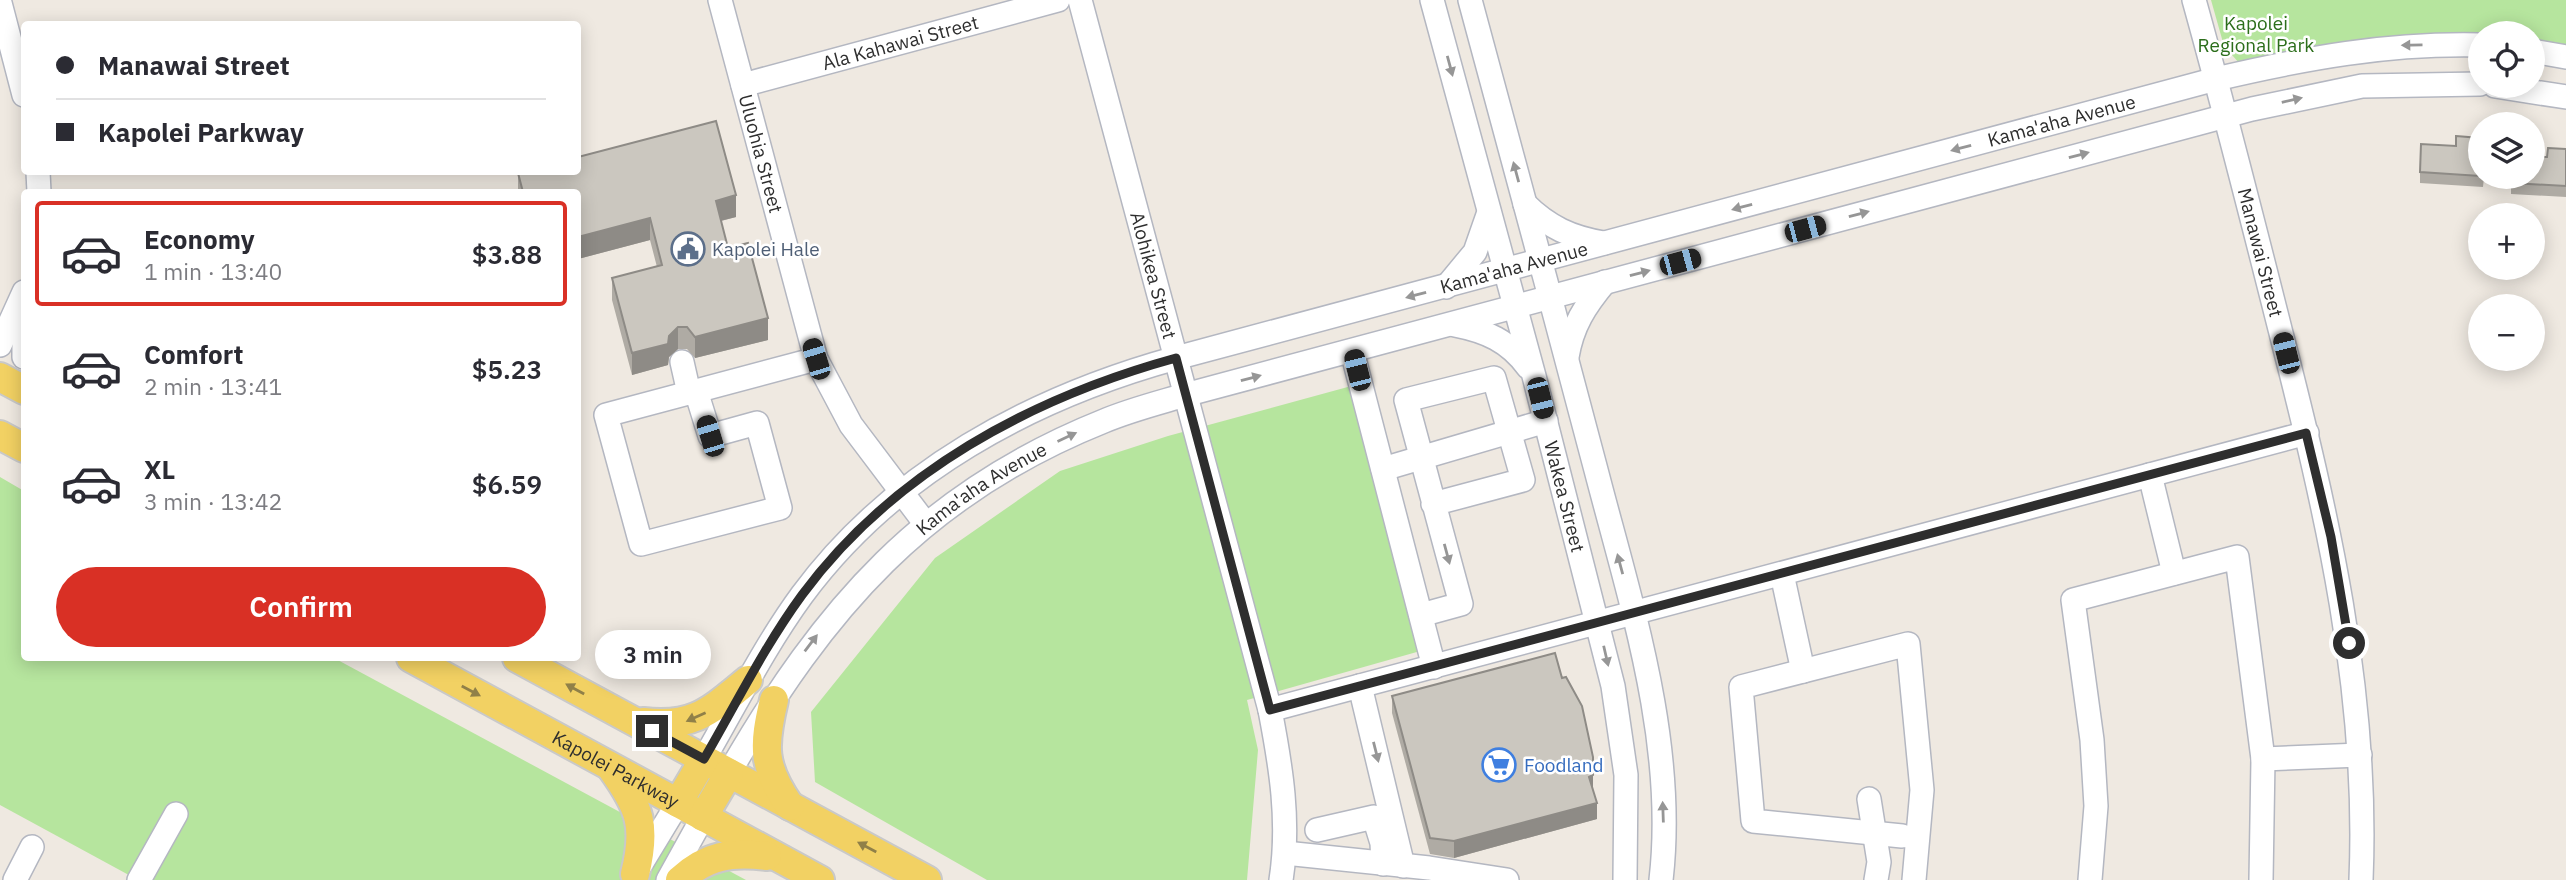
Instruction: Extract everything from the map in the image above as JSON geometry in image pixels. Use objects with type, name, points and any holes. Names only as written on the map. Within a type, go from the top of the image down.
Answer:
[{"type":"main road","points":[[0,377],[21,388]]},
{"type":"main road","points":[[0,435],[21,447]]},
{"type":"main road","name":"Kapolei Parkway","points":[[417,661],[820,880]]},
{"type":"main road","points":[[523,661],[927,880]]},
{"type":"main road","points":[[633,721],[664,724],[698,718],[748,680]]},
{"type":"main road","points":[[774,700],[765,754],[774,782],[790,806]]},
{"type":"main road","points":[[678,803],[704,759]]},
{"type":"main road","points":[[611,766],[630,794],[641,821],[642,839],[634,877]]},
{"type":"main road","points":[[703,817],[729,773]]},
{"type":"main road","points":[[680,880],[708,858],[723,855],[777,857]]},
{"type":"street","name":"Uluohia Street","points":[[720,0],[816,359],[851,425],[925,523]]},
{"type":"street","name":"Ala Kahawai Street","points":[[743,85],[1058,0]]},
{"type":"street","name":"Alohikea Street","points":[[1080,0],[1270,710],[1284,792],[1285,853],[1280,880]]},
{"type":"street","name":"Wakea Street","points":[[1432,0],[1546,421],[1613,686],[1626,775],[1625,880]]},
{"type":"street","name":"Wakea Street","points":[[1470,0],[1633,613],[1656,726],[1661,772],[1661,880]]},
{"type":"street","name":"Manawai Street","points":[[2194,0],[2306,433],[2343,601],[2360,755],[2361,880]]},
{"type":"street","points":[[0,3],[21,84]]},
{"type":"street","name":"Kama'aha Avenue","points":[[704,759],[748,680],[816,578],[861,528],[901,493],[967,446],[1017,417],[1123,372],[2216,79],[2360,49],[2398,45],[2468,45]]},
{"type":"street","points":[[2545,53],[2566,57]]},
{"type":"street","name":"Kama'aha Avenue","points":[[729,773],[774,700],[832,617],[885,559],[925,523],[1030,455],[1105,420],[1185,395],[2226,116],[2362,86],[2410,83],[2468,85]]},
{"type":"street","points":[[2545,94],[2566,97]]},
{"type":"street","points":[[1525,204],[1557,230],[1580,239],[1607,244]]},
{"type":"street","points":[[1446,287],[1475,252],[1489,212]]},
{"type":"street","points":[[1567,360],[1571,336],[1579,316],[1605,282]]},
{"type":"street","points":[[0,314],[21,295]]},
{"type":"street","points":[[0,345],[21,299]]},
{"type":"street","points":[[1448,324],[1475,329],[1498,338],[1517,351],[1534,376]]},
{"type":"street","points":[[1352,351],[1434,667]]},
{"type":"street","points":[[688,360],[696,391],[710,436],[757,424],[780,508],[642,544],[606,415],[696,391],[816,359]]},
{"type":"street","points":[[1421,615],[1461,604],[1433,504],[1420,457],[1406,400],[1494,378],[1523,480],[1433,504]]},
{"type":"street","points":[[1383,468],[1546,421]]},
{"type":"street","points":[[1270,710],[2306,433]]},
{"type":"street","points":[[0,452],[21,449]]},
{"type":"street","points":[[2150,475],[2174,573]]},
{"type":"street","points":[[2090,880],[2096,806],[2092,740],[2073,600],[2236,557],[2263,759],[2261,880]]},
{"type":"street","points":[[1782,574],[1803,671]]},
{"type":"street","points":[[1902,836],[1753,821],[1741,687],[1909,644],[1922,790],[1914,880]]},
{"type":"street","points":[[1360,686],[1384,868]]},
{"type":"street","points":[[2263,759],[2360,755]]},
{"type":"street","points":[[1869,799],[1879,862],[1876,880]]},
{"type":"street","points":[[634,877],[678,803]]},
{"type":"street","points":[[139,880],[176,814]]},
{"type":"street","points":[[667,880],[703,817]]},
{"type":"street","points":[[1317,830],[1374,817],[1382,843],[1384,868]]},
{"type":"street","points":[[15,880],[32,847]]},
{"type":"street","points":[[1285,853],[1384,868],[1507,880]]},
{"type":"green space","name":"Kapolei Regional Park","points":[[2211,0],[2566,0],[2566,52],[2545,49],[2545,21],[2468,21],[2468,43],[2240,64],[2224,46]]},
{"type":"green space","points":[[1355,385],[1438,646],[1247,700],[1258,750],[1247,880],[987,880],[815,782],[811,712],[935,558],[1060,471],[1168,436]]},
{"type":"green space","points":[[0,477],[21,489],[21,661],[340,661],[746,880],[138,880],[0,805]]},
{"type":"building","name":"Kapolei Hale","points":[[716,121],[736,195],[716,201],[728,248],[748,243],[768,318],[695,337],[687,327],[678,327],[669,336],[668,344],[632,353],[612,278],[662,265],[650,218],[581,236],[581,189],[522,189],[519,175],[581,175],[581,156]]},
{"type":"building","points":[[2456,136],[2468,137],[2468,175],[2420,172],[2421,144],[2456,146]]},
{"type":"building","points":[[2548,148],[2566,149],[2566,186],[2545,185]]},
{"type":"building","name":"Foodland","points":[[1555,653],[1562,678],[1566,677],[1582,706],[1593,757],[1593,775],[1589,777],[1597,803],[1454,841],[1430,838],[1392,696]]},
{"type":"place","name":"Kapolei Hale","points":[[688,249]]},
{"type":"place","name":"Foodland","points":[[1499,765]]},
{"type":"route","points":[[652,731],[704,759],[748,680],[802,595],[861,528],[901,493],[940,463],[1017,417],[1123,372],[1176,358],[1270,710],[2306,433],[2331,537],[2349,643]]}]
